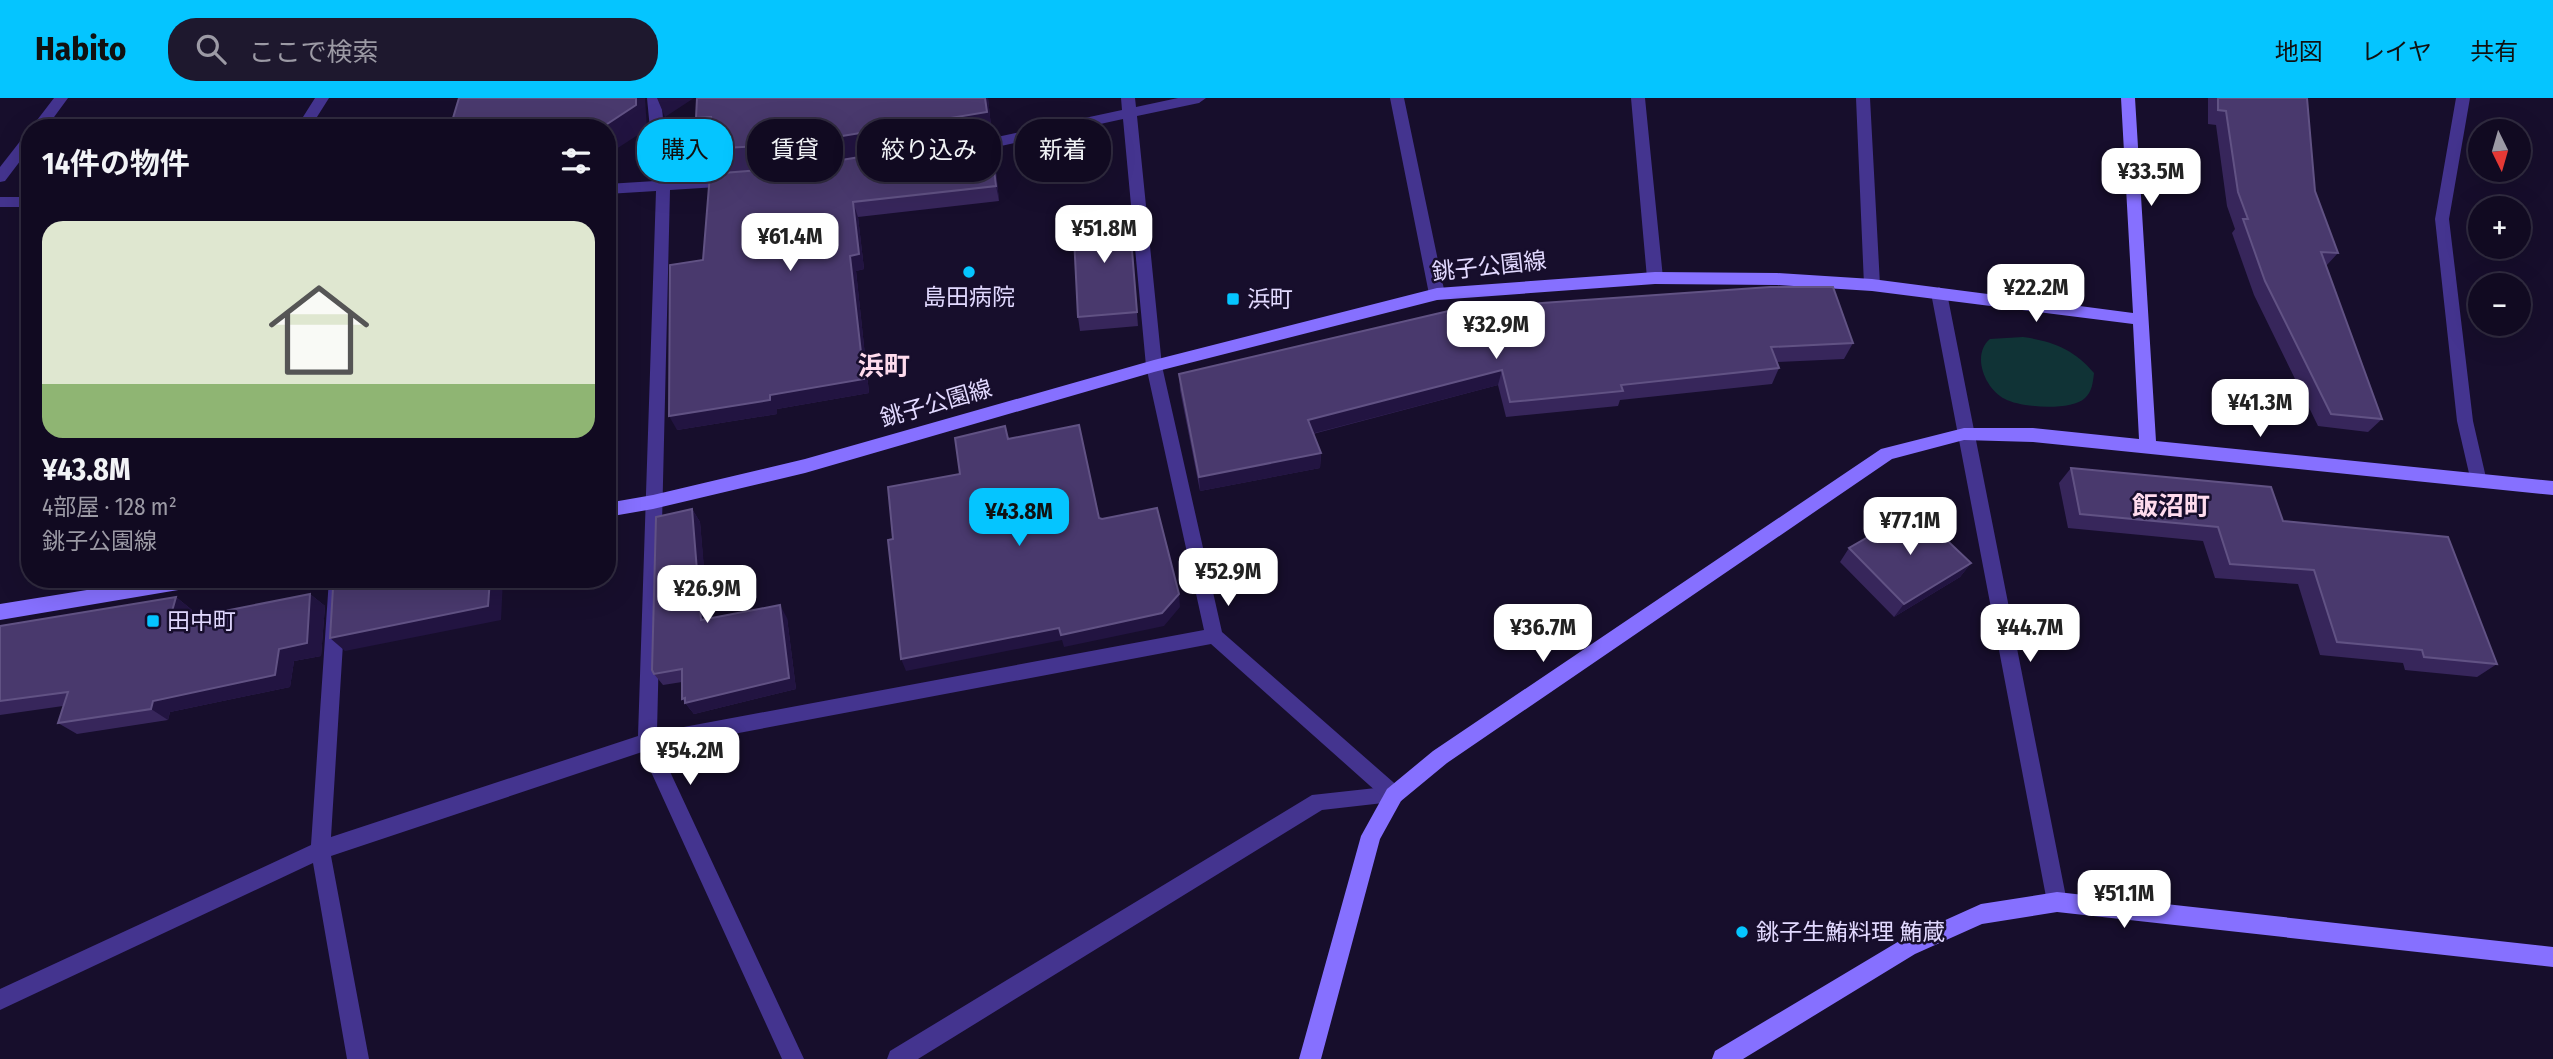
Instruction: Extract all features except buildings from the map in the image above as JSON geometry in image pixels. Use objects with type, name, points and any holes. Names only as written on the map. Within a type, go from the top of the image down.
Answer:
[{"type":"street","points":[[45,119],[61,98]]},
{"type":"street","points":[[308,119],[321,98]]},
{"type":"street","points":[[654,98],[663,187],[647,742],[793,1059]]},
{"type":"street","points":[[1001,138],[1129,106],[1199,98]]},
{"type":"street","points":[[1396,98],[1437,294]]},
{"type":"street","points":[[1638,98],[1655,278]]},
{"type":"street","points":[[1863,98],[1872,285]]},
{"type":"street","points":[[2128,98],[2138,319],[2148,446]]},
{"type":"street","points":[[2463,98],[2442,219],[2465,421],[2479,482]]},
{"type":"street","points":[[1129,106],[1154,366],[1214,636],[1394,795]]},
{"type":"street","points":[[0,177],[21,150]]},
{"type":"street","points":[[616,189],[747,179]]},
{"type":"street","points":[[0,202],[21,202]]},
{"type":"street","name":"銚子公園線","points":[[616,508],[805,466],[1154,366],[1437,294],[1557,283],[1655,278],[1777,279],[1872,285],[2138,319]]},
{"type":"street","points":[[1939,293],[1964,434],[2057,902]]},
{"type":"street","points":[[1310,1059],[1371,836],[1394,795],[1452,749],[1887,454],[1964,434],[2033,435],[2553,488]]},
{"type":"street","points":[[0,612],[147,588]]},
{"type":"street","points":[[337,588],[320,850],[358,1059]]},
{"type":"street","points":[[0,1000],[320,850],[647,742],[1214,636]]},
{"type":"street","points":[[898,1059],[1319,801],[1394,795]]},
{"type":"street","points":[[1723,1059],[1908,947],[1981,914],[2057,902],[2553,957]]},
{"type":"green space","points":[[2023,337],[2062,347],[2079,358],[2094,373],[2092,387],[2087,396],[2069,405],[2046,407],[2012,402],[1998,394],[1986,380],[1983,371],[1981,362],[1984,346],[1990,339]]},
{"type":"place","name":"島田病院","points":[[969,272]]},
{"type":"place","name":"浜町","points":[[1233,299]]},
{"type":"place","name":"田中町","points":[[153,621]]},
{"type":"place","name":"銚子生鮪料理 鮪蔵","points":[[1742,932]]},
{"type":"district","name":"浜町","points":[[884,366]]},
{"type":"district","name":"飯沼町","points":[[2171,506]]}]
